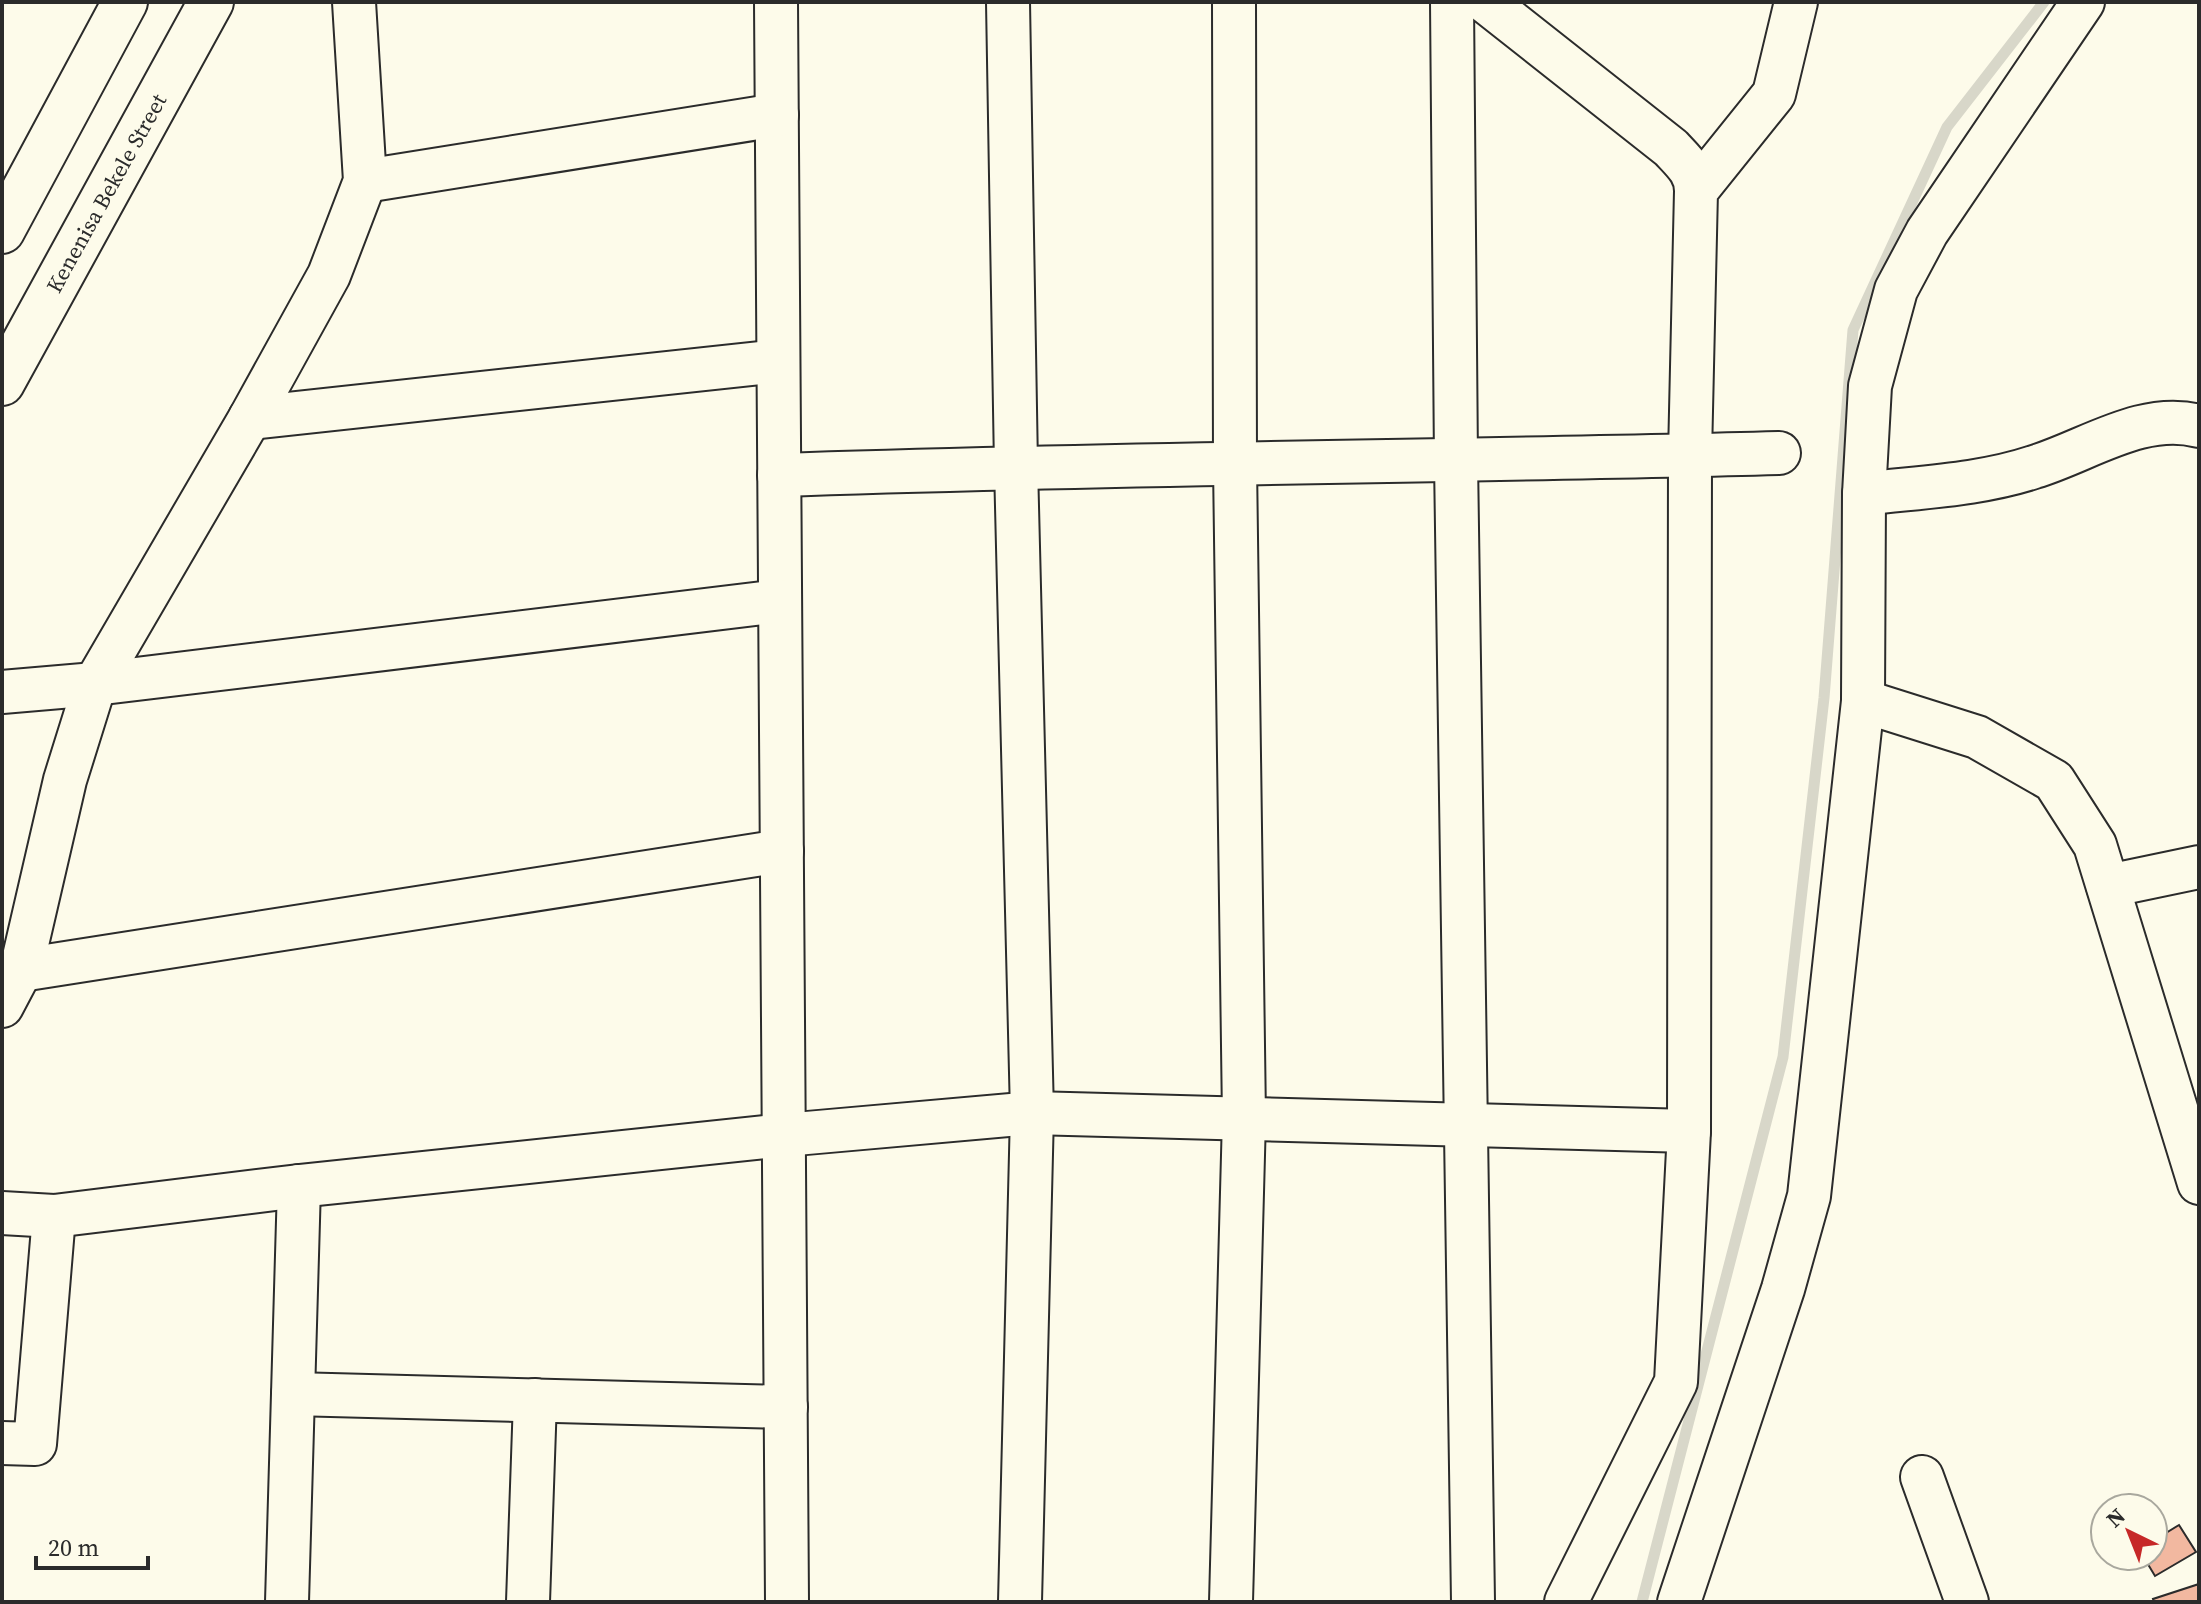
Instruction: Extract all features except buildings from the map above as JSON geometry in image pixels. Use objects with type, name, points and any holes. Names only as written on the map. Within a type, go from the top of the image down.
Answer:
[{"type":"main road","points":[[2,231],[17,172],[125,2]]},
{"type":"main road","name":"Kenenisa Bekele Street","points":[[2,383],[211,2]]},
{"type":"street","points":[[2,1006],[21,970],[65,780],[95,684],[250,418],[329,275],[365,181],[354,2]]},
{"type":"street","points":[[776,2],[787,1602]]},
{"type":"street","points":[[1008,2],[1032,1113],[1020,1602]]},
{"type":"street","points":[[1231,1602],[1244,1118],[1235,465],[1234,2]]},
{"type":"street","points":[[1452,2],[1473,1602]]},
{"type":"street","points":[[1486,2],[1671,148],[1690,169],[1698,188],[1690,455],[1689,1131],[1676,1382],[1566,1602]]},
{"type":"street","points":[[1698,188],[1774,94],[1796,2]]},
{"type":"street","points":[[1679,1602],[1783,1289],[1809,1196],[1863,701],[1864,494],[1870,386],[1896,290],[1927,232],[2083,2]]},
{"type":"street","points":[[365,181],[777,115]]},
{"type":"street","points":[[250,418],[778,361]]},
{"type":"street","points":[[1864,494],[1972,482],[2034,468],[2155,423],[2199,426]]},
{"type":"street","points":[[779,475],[1016,466],[1235,465],[1779,453]]},
{"type":"street","points":[[2,692],[95,684],[780,601]]},
{"type":"street","points":[[1863,701],[1977,737],[2054,781],[2095,845],[2199,1183]]},
{"type":"street","points":[[21,970],[782,851]]},
{"type":"street","points":[[2108,886],[2199,867]]},
{"type":"street","points":[[2,1213],[54,1216],[299,1186],[784,1135],[1032,1113],[1689,1131]]},
{"type":"street","points":[[287,1602],[299,1186]]},
{"type":"street","points":[[2,1443],[35,1444],[54,1216]]},
{"type":"street","points":[[293,1394],[786,1407]]},
{"type":"street","points":[[528,1602],[535,1400]]},
{"type":"street","points":[[1922,1477],[1967,1602]]},
{"type":"waterway","points":[[1642,1602],[1783,1057],[1824,698],[1853,330],[1947,127],[2044,2]]}]
